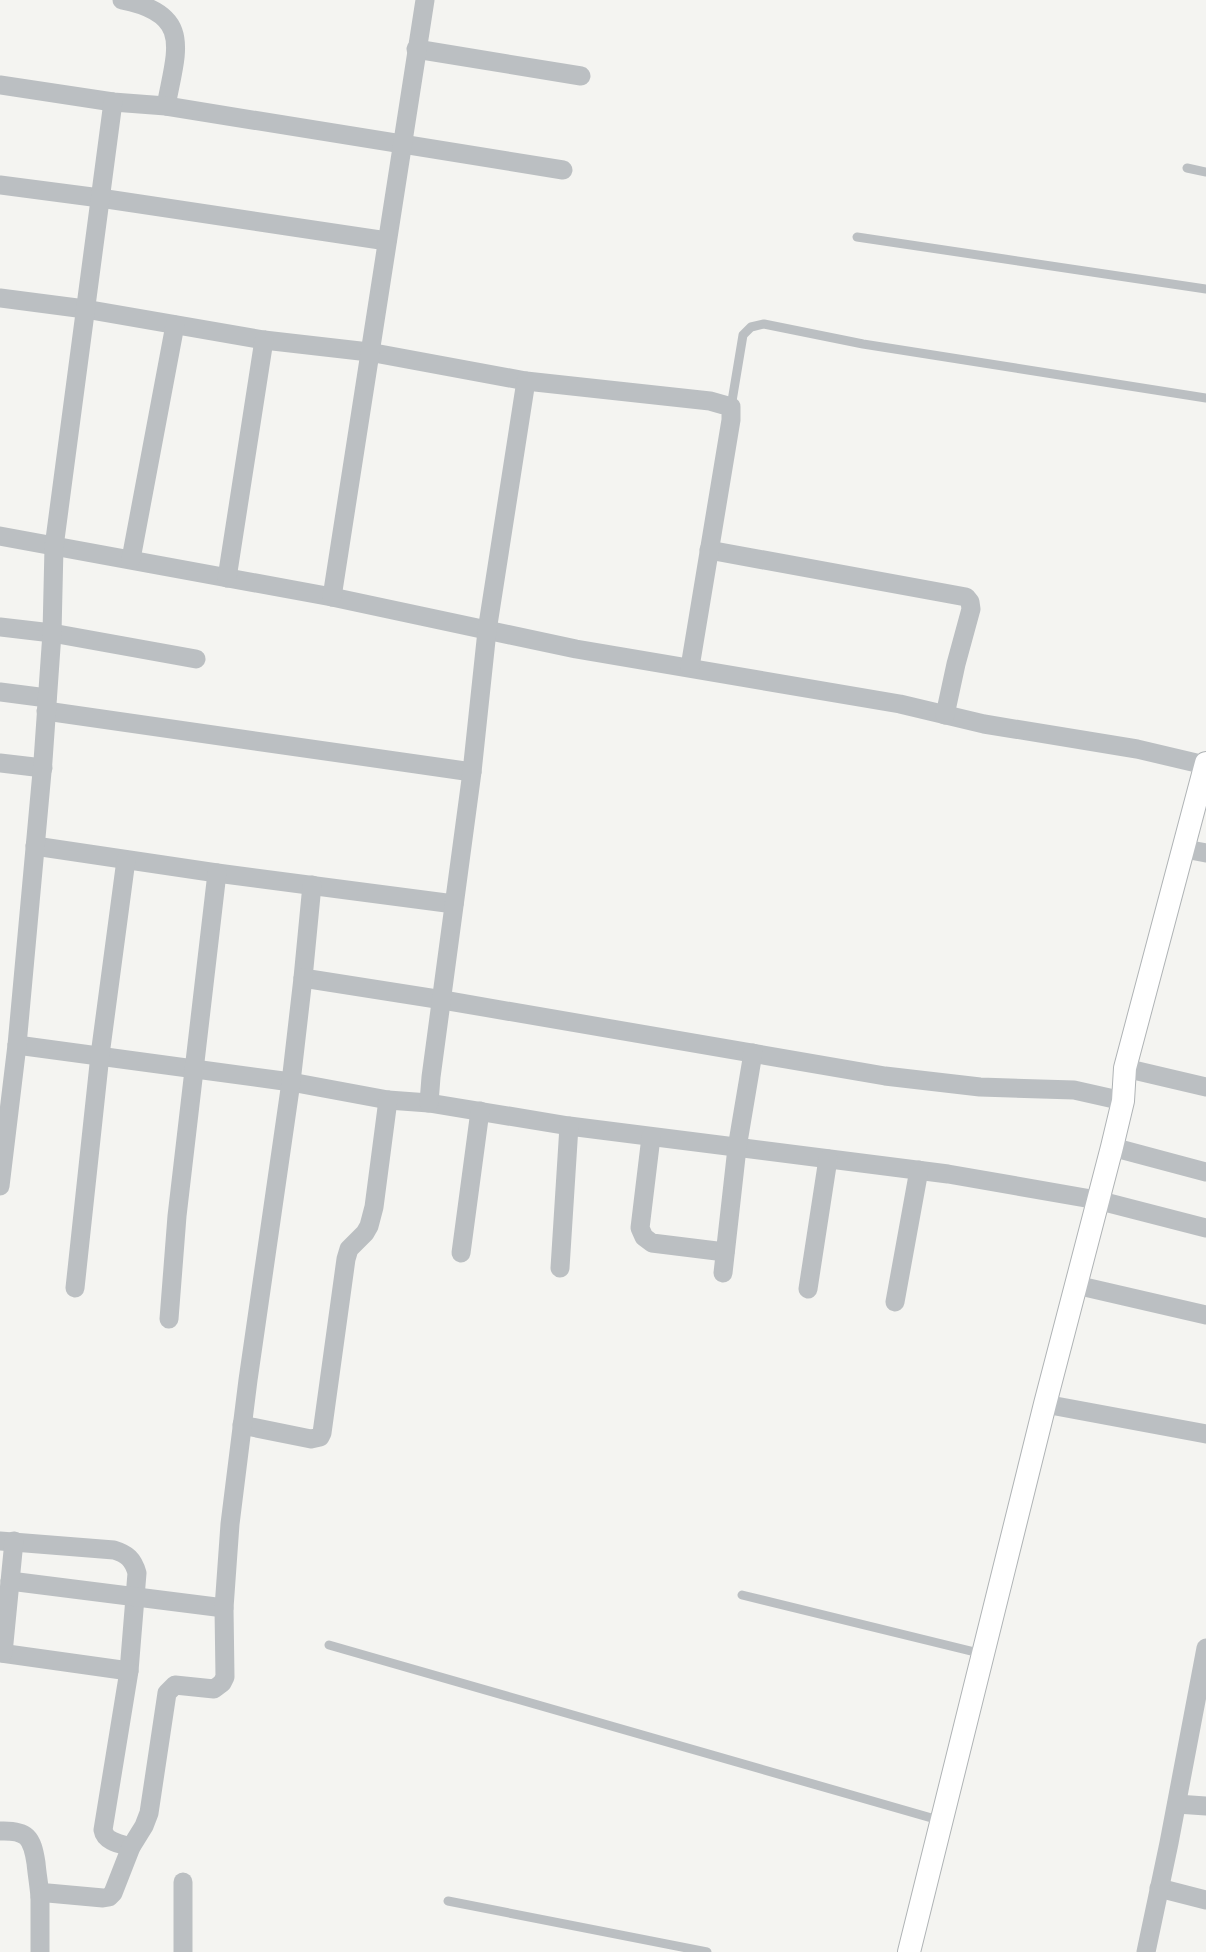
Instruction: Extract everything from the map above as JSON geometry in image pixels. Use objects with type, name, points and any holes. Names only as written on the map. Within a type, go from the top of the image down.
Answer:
[{"type":"highway","points":[[909,1952],[1045,1404],[1112,1147],[1123,1101],[1125,1068],[1185,849],[1206,764]]},
{"type":"street","points":[[127,0],[157,12],[170,23],[174,29],[176,44],[166,106]]},
{"type":"street","points":[[332,597],[386,240],[425,0]]},
{"type":"street","points":[[416,49],[582,76]]},
{"type":"street","points":[[0,85],[113,102],[166,106],[563,170]]},
{"type":"street","points":[[0,1186],[17,1045],[43,768],[52,632],[54,547],[113,102]]},
{"type":"street","points":[[0,185],[100,198],[386,240]]},
{"type":"street","points":[[0,298],[85,309],[264,340],[369,352],[526,381],[710,401],[731,407],[732,412],[690,667]]},
{"type":"street","points":[[131,559],[175,325]]},
{"type":"street","points":[[227,578],[264,340]]},
{"type":"street","points":[[429,1103],[431,1077],[443,1000],[454,904],[472,772],[487,631],[526,381]]},
{"type":"street","points":[[0,536],[332,597],[576,649],[690,667],[900,704],[1021,731],[1137,749],[1206,764]]},
{"type":"street","points":[[709,550],[966,596],[970,602],[971,609],[956,664],[946,714]]},
{"type":"street","points":[[0,627],[52,632],[196,659]]},
{"type":"street","points":[[0,692],[47,704],[472,772]]},
{"type":"street","points":[[0,763],[43,768]]},
{"type":"street","points":[[35,846],[217,873],[454,904]]},
{"type":"street","points":[[1185,849],[1206,853]]},
{"type":"street","points":[[75,1288],[100,1055],[126,860]]},
{"type":"street","points":[[169,1319],[177,1216],[217,873]]},
{"type":"street","points":[[40,1897],[48,1893],[103,1898],[109,1897],[113,1893],[131,1847],[144,1826],[149,1813],[167,1693],[175,1685],[214,1689],[222,1683],[225,1677],[224,1608],[230,1524],[242,1425],[291,1082],[312,885]]},
{"type":"street","points":[[303,978],[443,1000],[885,1076],[980,1087],[1074,1090],[1123,1101]]},
{"type":"street","points":[[17,1045],[291,1082],[388,1100],[429,1103],[569,1126],[948,1174],[1097,1200],[1206,1228]]},
{"type":"street","points":[[723,1273],[737,1148],[753,1054]]},
{"type":"street","points":[[1125,1068],[1206,1087]]},
{"type":"street","points":[[242,1425],[311,1439],[320,1437],[322,1433],[346,1259],[349,1249],[365,1233],[369,1226],[374,1206],[388,1100]]},
{"type":"street","points":[[461,1253],[480,1111]]},
{"type":"street","points":[[560,1268],[569,1126]]},
{"type":"street","points":[[651,1137],[640,1228],[644,1238],[652,1243],[725,1252]]},
{"type":"street","points":[[1112,1147],[1206,1172]]},
{"type":"street","points":[[808,1289],[828,1159]]},
{"type":"street","points":[[895,1302],[919,1170]]},
{"type":"street","points":[[1076,1285],[1206,1315]]},
{"type":"street","points":[[1045,1404],[1206,1434]]},
{"type":"street","points":[[129,1671],[1,1653],[10,1581],[7,1541],[114,1550],[127,1555],[134,1564],[137,1573],[136,1596],[129,1671],[103,1830],[104,1835],[108,1839],[131,1847]]},
{"type":"street","points":[[10,1581],[224,1608]]},
{"type":"street","points":[[1146,1952],[1177,1804],[1200,1710],[1206,1648]]},
{"type":"street","points":[[1177,1804],[1206,1806]]},
{"type":"street","points":[[0,1831],[13,1830],[24,1834],[31,1840],[34,1848],[40,1897],[40,1952]]},
{"type":"street","points":[[183,1882],[183,1952]]},
{"type":"street","points":[[1159,1888],[1206,1900]]},
{"type":"lane","points":[[1187,168],[1206,172]]},
{"type":"lane","points":[[857,237],[1206,289]]},
{"type":"lane","points":[[731,407],[742,335],[751,327],[764,324],[863,344],[1206,398]]},
{"type":"lane","points":[[742,1595],[982,1654]]},
{"type":"lane","points":[[329,1645],[942,1821]]},
{"type":"lane","points":[[448,1901],[707,1952]]}]
